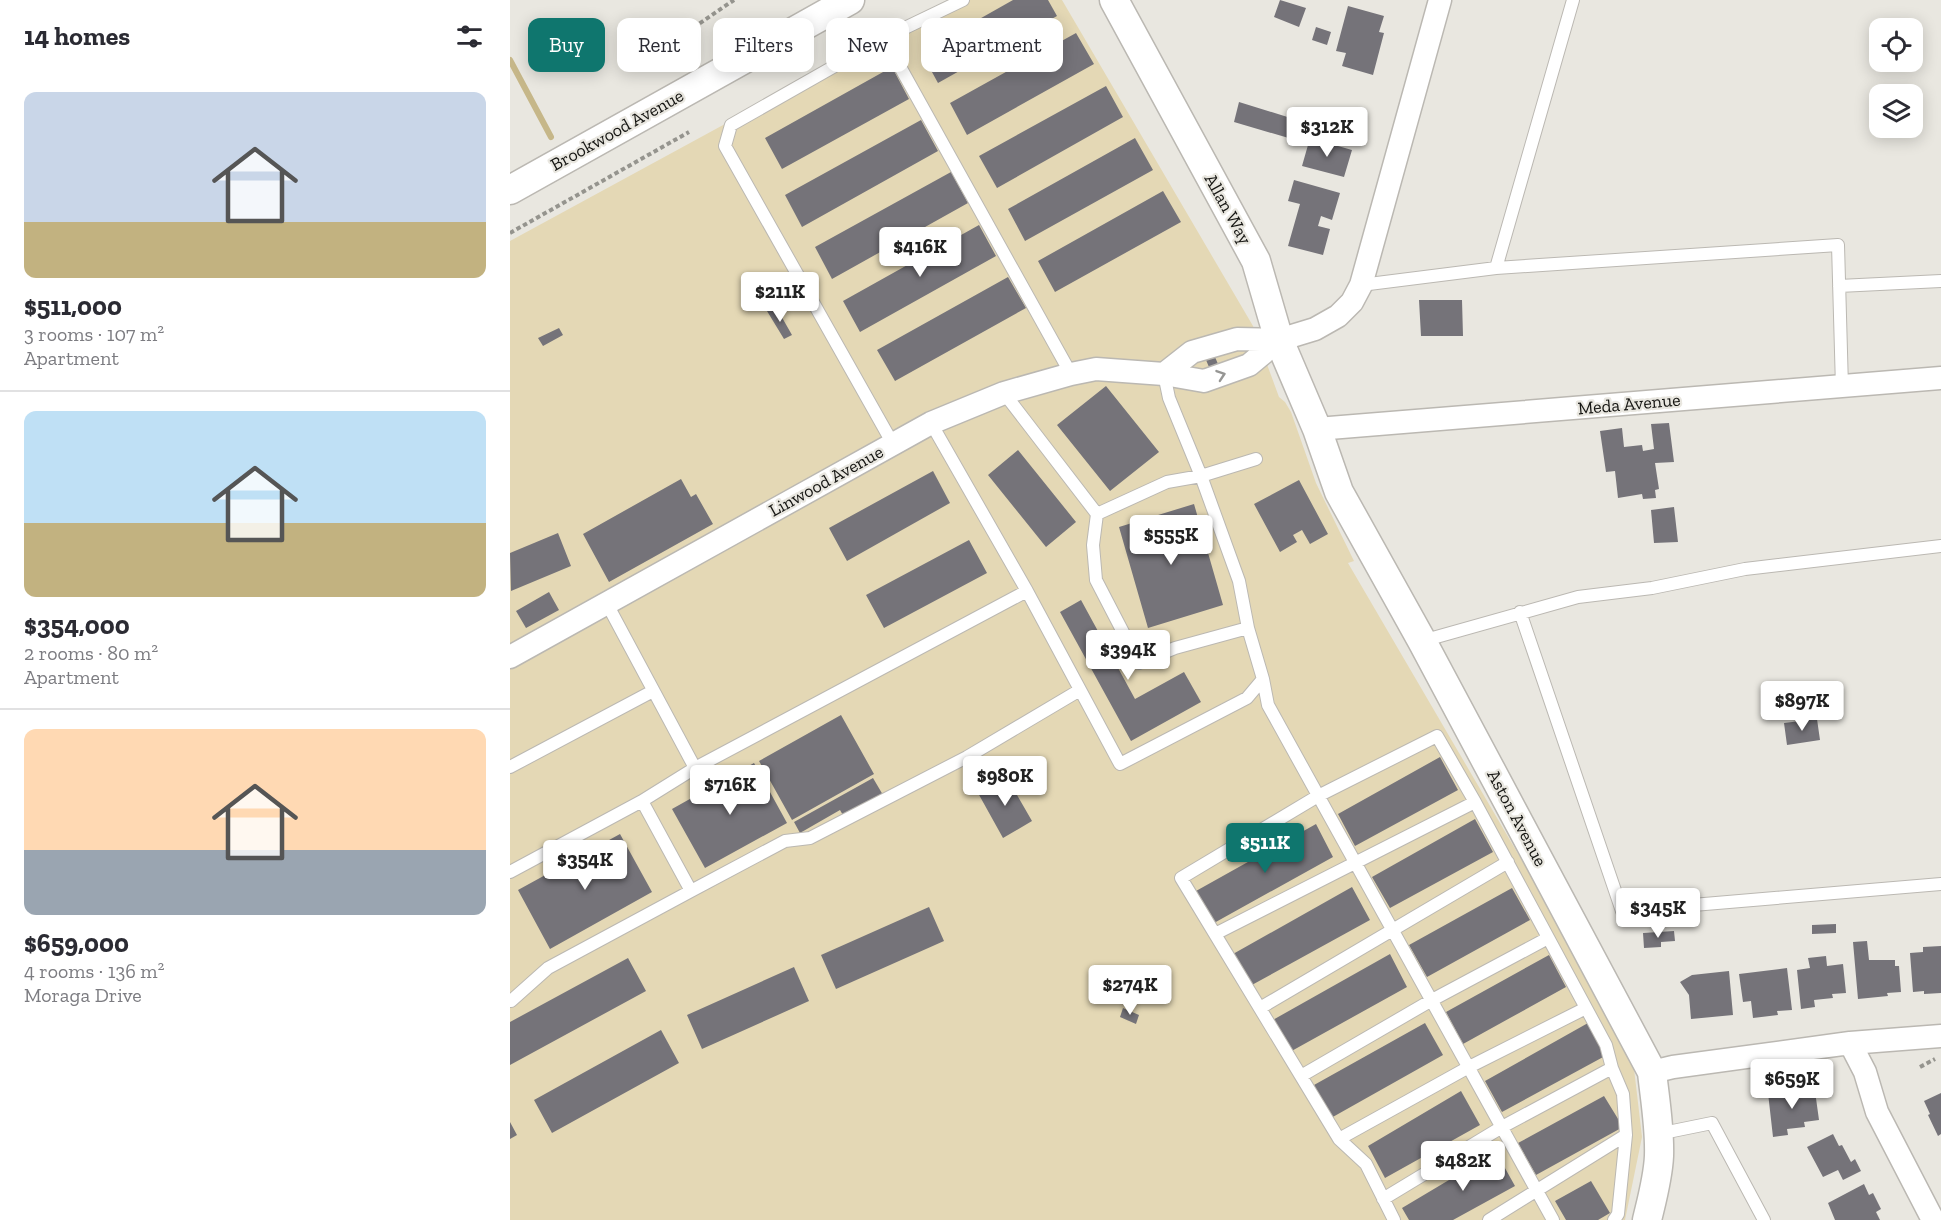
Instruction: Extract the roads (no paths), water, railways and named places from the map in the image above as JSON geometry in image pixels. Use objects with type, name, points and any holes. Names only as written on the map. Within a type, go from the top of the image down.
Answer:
[{"type":"street","name":"Brookwood Avenue","points":[[510,190],[850,0]]},
{"type":"street","name":"Allan Way","points":[[1114,0],[1256,261],[1279,340],[1317,429]]},
{"type":"street","name":"Linwood Avenue","points":[[1164,374],[1192,352],[1230,340],[1279,340],[1315,329],[1338,316],[1352,302],[1361,285],[1440,0]]},
{"type":"street","name":"Linwood Avenue","points":[[510,657],[931,423],[1004,393],[1096,369],[1164,374],[1204,381],[1248,365],[1279,340]]},
{"type":"street","name":"Meda Avenue","points":[[1317,429],[1941,378]]},
{"type":"street","name":"Aston Avenue","points":[[1317,429],[1339,492],[1422,641],[1652,1072],[1658,1134],[1657,1179],[1647,1220]]},
{"type":"street","points":[[1652,1072],[1673,1067],[1850,1043],[1941,1036]]},
{"type":"street","points":[[1850,1043],[1865,1072],[1877,1112],[1933,1220]]},
{"type":"lane","points":[[909,26],[963,0]]},
{"type":"lane","points":[[1496,268],[1573,0]]},
{"type":"lane","points":[[826,71],[731,125],[725,146],[894,444]]},
{"type":"lane","points":[[903,72],[1071,374]]},
{"type":"lane","points":[[1361,285],[1496,268],[1838,245],[1842,387]]},
{"type":"lane","points":[[1839,286],[1941,281]]},
{"type":"lane","points":[[1164,374],[1169,398],[1201,476],[1239,581],[1248,628],[1268,705],[1553,1220]]},
{"type":"lane","points":[[1004,393],[1097,514],[1093,545],[1096,580],[1139,663],[1175,648],[1248,628]]},
{"type":"lane","points":[[931,423],[1027,591],[1120,764],[1247,698],[1263,679]]},
{"type":"lane","points":[[1097,514],[1167,482],[1201,476],[1256,459]]},
{"type":"lane","points":[[1422,641],[1578,597],[1652,588],[1745,568],[1941,546]]},
{"type":"lane","points":[[510,872],[642,801],[695,768],[1027,591]]},
{"type":"lane","points":[[606,602],[695,768]]},
{"type":"lane","points":[[1520,612],[1623,911],[1941,884]]},
{"type":"lane","points":[[510,1001],[548,969],[785,841],[810,838],[957,762],[1080,690]]},
{"type":"lane","points":[[510,767],[653,691]]},
{"type":"lane","points":[[1394,1220],[1366,1164],[1339,1139],[1181,878],[1318,796],[1437,736],[1508,862],[1606,1045],[1612,1068],[1623,1094],[1626,1135],[1618,1214],[1614,1220]]},
{"type":"lane","points":[[642,801],[691,891]]},
{"type":"lane","points":[[1215,934],[1475,802]]},
{"type":"lane","points":[[1260,1008],[1508,862]]},
{"type":"lane","points":[[1301,1076],[1432,1000],[1548,938]]},
{"type":"lane","points":[[1339,1139],[1469,1067],[1586,1008]]},
{"type":"lane","points":[[1383,1199],[1502,1127],[1612,1068]]},
{"type":"lane","points":[[1658,1134],[1712,1123],[1760,1218]]},
{"type":"lane","points":[[1489,1220],[1626,1135]]},
{"type":"waterway","points":[[510,60],[551,137]]}]
